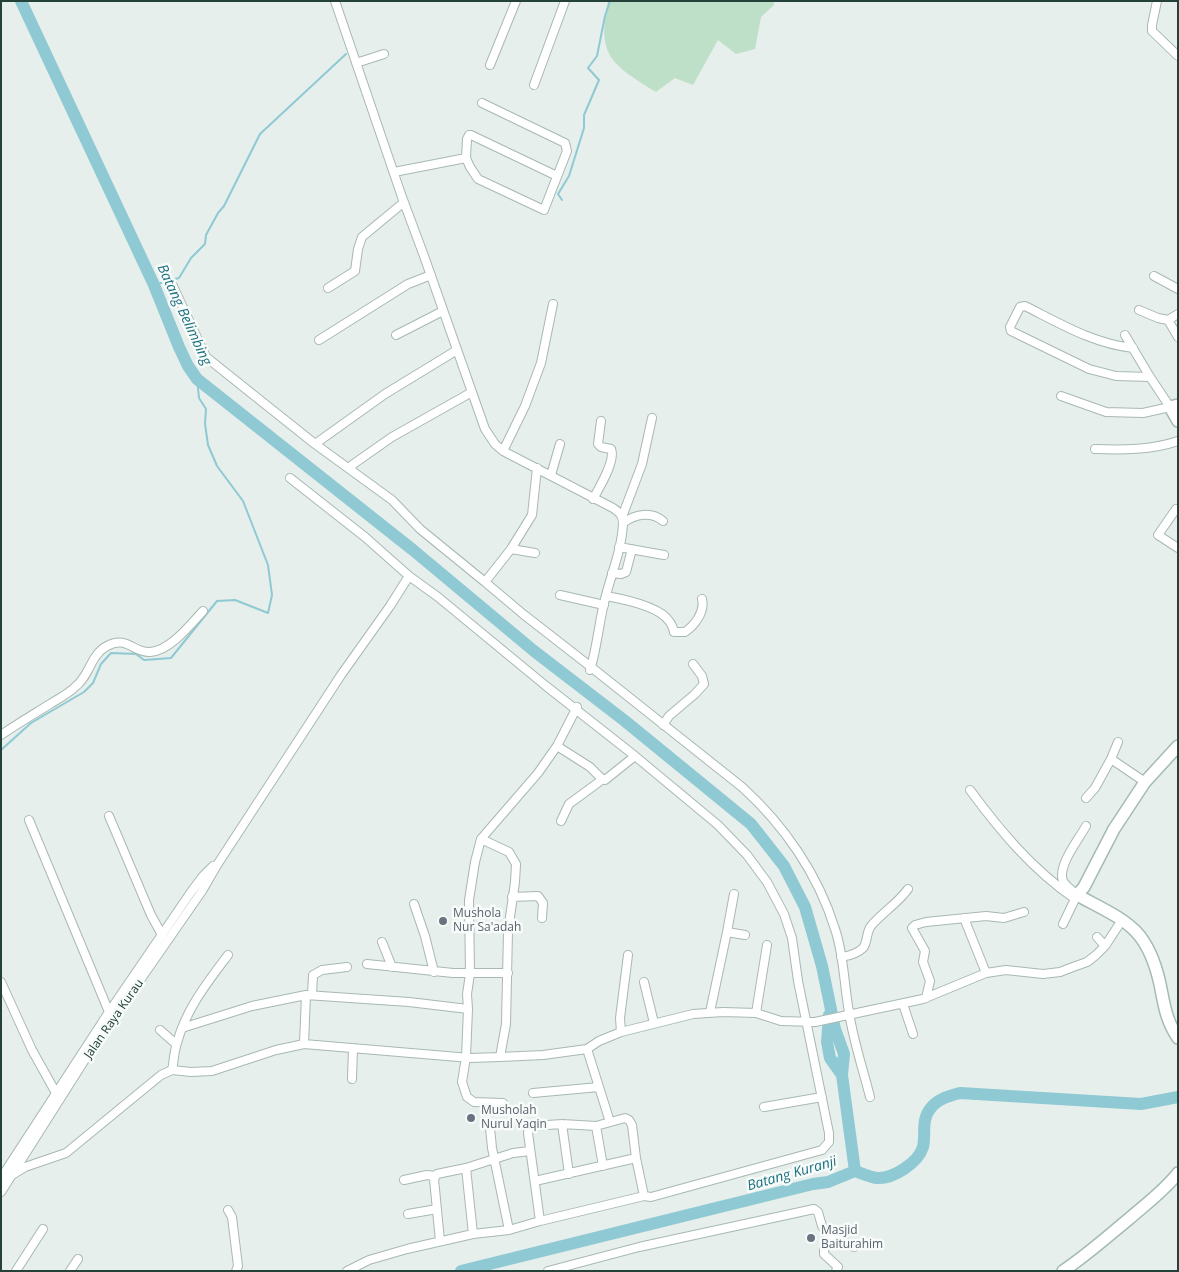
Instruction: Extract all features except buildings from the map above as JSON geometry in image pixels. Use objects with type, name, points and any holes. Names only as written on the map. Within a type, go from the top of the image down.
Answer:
[{"type":"street","points":[[335,1],[485,429],[495,444],[504,450],[619,512],[622,520]]},
{"type":"street","points":[[490,66],[516,1]]},
{"type":"street","points":[[534,85],[565,1]]},
{"type":"street","points":[[1157,1],[1152,31],[1178,56]]},
{"type":"street","points":[[356,63],[384,54]]},
{"type":"street","points":[[482,102],[565,143],[566,151],[557,176],[544,210],[478,179],[466,158],[469,135],[557,176]]},
{"type":"street","points":[[394,172],[466,158]]},
{"type":"street","points":[[328,288],[355,271],[362,237],[404,202]]},
{"type":"street","points":[[319,340],[408,284],[431,275]]},
{"type":"street","points":[[1154,276],[1178,289]]},
{"type":"street","points":[[172,284],[206,358],[315,444],[392,500],[420,529],[591,669],[742,787],[775,819],[794,846],[819,888],[836,929],[847,1015],[870,1097]]},
{"type":"street","points":[[504,450],[525,406],[541,363],[553,304]]},
{"type":"street","points":[[1133,348],[1093,339],[1025,306],[1020,307],[1010,327],[1010,330],[1013,332],[1089,370],[1116,376],[1150,377]]},
{"type":"street","points":[[1139,310],[1168,320],[1178,314]]},
{"type":"street","points":[[396,335],[444,311]]},
{"type":"street","points":[[1168,320],[1178,337]]},
{"type":"street","points":[[1125,335],[1150,377],[1174,406],[1178,422]]},
{"type":"street","points":[[315,444],[385,394],[458,350]]},
{"type":"street","points":[[350,470],[352,465],[392,437],[472,392]]},
{"type":"street","points":[[1061,396],[1106,412],[1143,413],[1174,406]]},
{"type":"street","points":[[591,669],[606,596],[619,547],[622,520],[642,464],[652,418]]},
{"type":"street","points":[[593,499],[606,475],[612,452],[611,449],[601,447],[598,444],[601,421]]},
{"type":"street","points":[[1095,449],[1126,450],[1164,445],[1178,440]]},
{"type":"street","points":[[551,475],[560,444]]},
{"type":"street","points":[[485,582],[511,549],[532,515],[537,468]]},
{"type":"street","points":[[290,478],[365,537],[409,576],[438,596],[577,708],[718,826],[747,855],[767,882],[784,914],[792,938],[811,1023],[829,1132],[829,1142],[822,1150],[651,1197],[644,1196],[509,1230],[472,1234],[440,1241],[369,1260],[347,1271]]},
{"type":"street","points":[[1177,509],[1158,536],[1178,548]]},
{"type":"street","points":[[622,520],[644,514],[656,516],[663,521]]},
{"type":"street","points":[[619,547],[664,555]]},
{"type":"street","points":[[511,549],[535,553]]},
{"type":"street","points":[[612,573],[621,574],[626,572],[632,549]]},
{"type":"street","points":[[1,1178],[109,1012],[203,876],[211,867],[216,865],[340,674],[390,606],[409,576]]},
{"type":"street","points":[[560,595],[604,605]]},
{"type":"street","points":[[606,596],[641,604],[653,609],[669,620],[674,632],[685,632],[693,625],[703,610],[702,599]]},
{"type":"street","points":[[1,734],[76,687],[87,672],[94,657],[108,645],[124,642],[138,650],[148,652],[159,650],[182,634],[204,611]]},
{"type":"street","points":[[663,725],[704,684],[702,676],[693,664]]},
{"type":"street","points":[[503,1103],[470,1100],[462,1082],[466,1057],[467,994],[470,974],[470,900],[475,862],[481,839],[538,773],[557,746],[577,708]]},
{"type":"street","points":[[1086,798],[1095,788],[1118,742]]},
{"type":"street","points":[[557,746],[590,767],[603,779]]},
{"type":"street","points":[[1063,924],[1114,829],[1146,782],[1178,746]]},
{"type":"street","points":[[561,821],[569,804],[603,779],[606,779],[635,756]]},
{"type":"street","points":[[1111,759],[1146,782]]},
{"type":"street","points":[[970,790],[995,824],[1026,860],[1076,897],[1122,920],[1135,929],[1148,946],[1158,975],[1167,1018],[1170,1027],[1178,1038]]},
{"type":"street","points":[[109,816],[148,908],[162,935]]},
{"type":"street","points":[[29,820],[109,1012]]},
{"type":"street","points":[[1076,897],[1064,883],[1062,872],[1065,860],[1086,826]]},
{"type":"street","points":[[481,839],[511,854],[516,864],[508,930],[506,1024],[500,1057]]},
{"type":"street","name":"Jalan Raya Kurau","points":[[1,1192],[84,1061],[185,915],[216,865]]},
{"type":"street","points":[[841,957],[854,954],[863,948],[872,925],[908,889]]},
{"type":"street","points":[[710,1012],[734,894]]},
{"type":"street","points":[[512,898],[538,896],[543,902],[542,918]]},
{"type":"street","points":[[414,904],[425,936],[434,972]]},
{"type":"street","points":[[926,998],[930,981],[923,962],[925,951],[912,928],[926,922],[986,916],[1004,918],[1024,912]]},
{"type":"street","points":[[964,918],[986,973]]},
{"type":"street","points":[[12,1175],[25,1167],[66,1153],[161,1075],[172,1070],[212,1071],[268,1052],[304,1044],[466,1057],[543,1055],[587,1049],[599,1041],[621,1032],[693,1014],[710,1012],[756,1013],[781,1021],[811,1023],[926,998],[986,973],[1006,970],[1043,974],[1060,972],[1087,962],[1105,946],[1122,920]]},
{"type":"street","points":[[727,932],[745,935]]},
{"type":"street","points":[[1097,937],[1105,946]]},
{"type":"street","points":[[382,942],[392,967]]},
{"type":"street","points":[[756,1013],[767,945]]},
{"type":"street","points":[[172,1070],[176,1044],[182,1028],[199,994],[228,955]]},
{"type":"street","points":[[621,1032],[620,1018],[628,955]]},
{"type":"street","points":[[367,964],[434,972],[470,974],[508,973]]},
{"type":"street","points":[[304,1044],[313,975],[322,970],[346,967]]},
{"type":"street","points":[[1,982],[32,1050],[56,1093]]},
{"type":"street","points":[[644,982],[654,1024]]},
{"type":"street","points":[[182,1028],[252,1006],[309,995],[409,1002],[468,1009]]},
{"type":"street","points":[[903,1004],[913,1034]]},
{"type":"street","points":[[160,1030],[176,1044]]},
{"type":"street","points":[[352,1079],[353,1048]]},
{"type":"street","points":[[587,1049],[610,1122]]},
{"type":"street","points":[[533,1093],[599,1087]]},
{"type":"street","points":[[764,1107],[822,1097]]},
{"type":"street","points":[[540,1221],[528,1133],[529,1128],[533,1126],[562,1124],[596,1126],[625,1118],[631,1121],[644,1196]]},
{"type":"street","points":[[562,1124],[569,1174]]},
{"type":"street","points":[[596,1126],[603,1166]]},
{"type":"street","points":[[490,1128],[509,1230]]},
{"type":"street","points":[[404,1180],[427,1175],[435,1176],[439,1173],[466,1168],[495,1158],[530,1151]]},
{"type":"street","points":[[535,1181],[636,1158]]},
{"type":"street","points":[[466,1168],[472,1234]]},
{"type":"street","points":[[435,1176],[440,1241]]},
{"type":"street","points":[[1063,1271],[1081,1259],[1176,1180]]},
{"type":"street","points":[[548,1271],[639,1247],[814,1209],[818,1212],[822,1226],[830,1239]]},
{"type":"street","points":[[228,1210],[232,1217],[238,1266],[236,1271]]},
{"type":"street","points":[[408,1214],[437,1210]]},
{"type":"street","points":[[16,1271],[43,1229]]},
{"type":"street","points":[[830,1239],[842,1240],[854,1247]]},
{"type":"street","points":[[830,1239],[824,1254],[839,1270]]},
{"type":"street","points":[[70,1271],[78,1259]]},
{"type":"green space","points":[[608,1],[774,1],[774,5],[761,17],[755,49],[736,54],[718,40],[693,85],[675,78],[656,92],[629,74],[611,57],[604,35]]},
{"type":"waterway","points":[[21,1],[154,285],[179,347],[197,379],[413,550],[534,651],[625,721],[751,824],[784,866],[805,907],[822,966],[835,1029],[844,1054],[842,1075],[855,1171]]},
{"type":"waterway","points":[[562,200],[558,194],[569,176],[584,128],[584,115],[599,80],[588,68],[597,56],[610,1]]},
{"type":"waterway","points":[[154,285],[179,278],[191,258],[205,244],[206,235],[224,206],[260,134],[346,54]]},
{"type":"waterway","name":"Batang Belimbing","points":[[1,750],[31,723],[84,692],[93,683],[101,664],[111,653],[136,654],[144,660],[171,658],[217,601],[235,600],[268,613],[272,595],[268,565],[243,501],[217,466],[208,445],[205,424],[206,409],[199,398],[197,379]]},
{"type":"waterway","points":[[829,1015],[827,1042],[830,1058],[842,1075]]},
{"type":"waterway","name":"Batang Kuranji","points":[[461,1271],[813,1184],[828,1182],[855,1171],[877,1178],[890,1176],[904,1169],[920,1153],[924,1142],[927,1114],[933,1106],[944,1098],[960,1093],[1141,1104],[1178,1097]]},
{"type":"place","name":"Mushola Nur Sa'adah","points":[[443,921]]},
{"type":"place","name":"Musholah Nurul Yaqin","points":[[471,1118]]},
{"type":"place","name":"Masjid Baiturahim","points":[[811,1238]]}]
